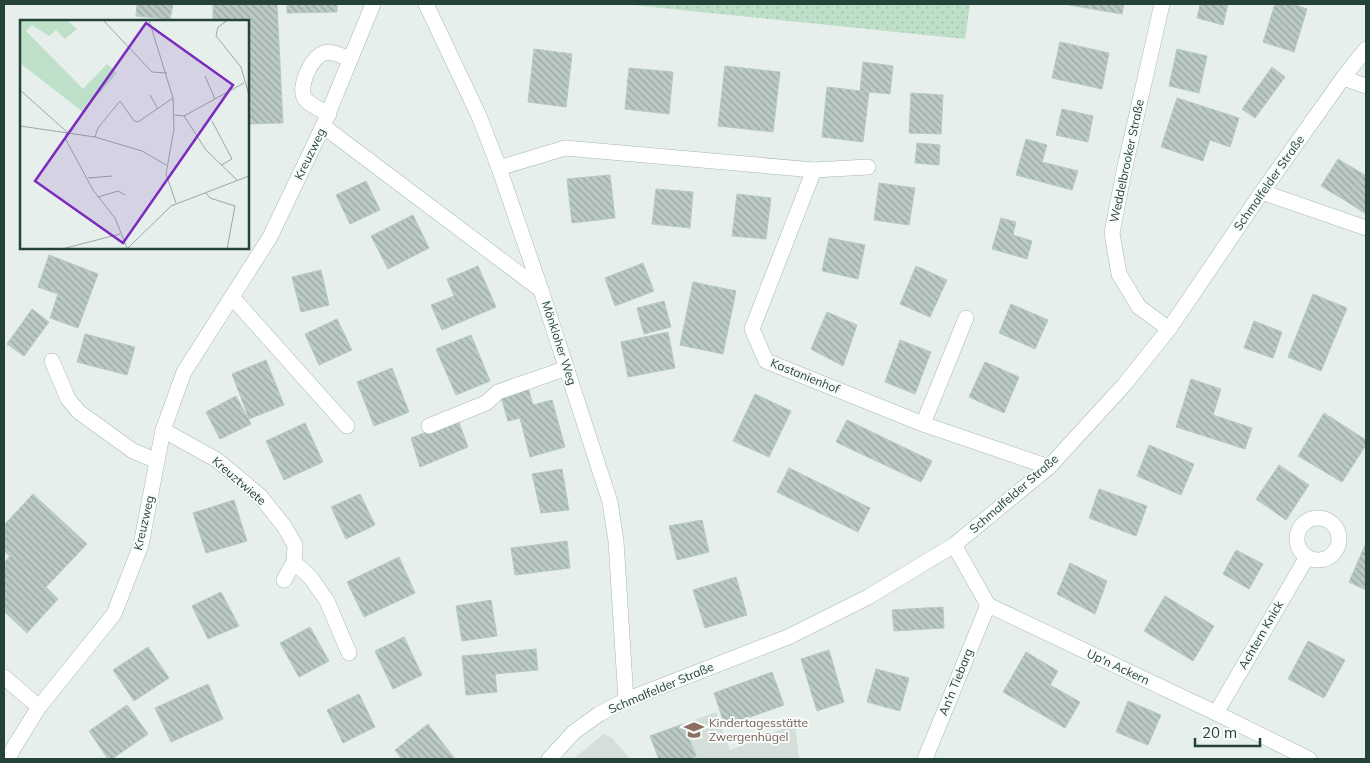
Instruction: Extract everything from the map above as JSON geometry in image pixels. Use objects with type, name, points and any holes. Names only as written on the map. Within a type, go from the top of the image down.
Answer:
[{"type":"street","name":"Kreuzweg","points":[[8,759],[39,707],[114,614],[141,545],[163,430],[184,372],[270,237],[326,120],[373,4]]},
{"type":"street","name":"Mönkloher Weg","points":[[426,4],[479,116],[499,168],[610,502],[616,541],[626,700]]},
{"type":"street","name":"Weddelbrooker Straße","points":[[1162,4],[1124,171],[1112,234],[1119,274],[1139,307],[1169,329]]},
{"type":"street","name":"Schmalfelder Straße","points":[[549,759],[574,732],[599,714],[626,700],[788,637],[868,597],[954,545],[1049,468],[1124,385],[1169,329],[1262,192],[1343,78],[1366,49]]},
{"type":"street","points":[[350,60],[331,52],[326,52],[314,60],[302,90],[304,98],[326,120],[541,290]]},
{"type":"street","points":[[1343,78],[1366,86]]},
{"type":"street","points":[[499,168],[565,148],[814,170],[868,167]]},
{"type":"street","name":"Kastanienhof","points":[[814,170],[752,329],[766,361],[923,424],[1049,468]]},
{"type":"street","points":[[1262,192],[1366,228]]},
{"type":"street","points":[[232,297],[347,426]]},
{"type":"street","points":[[923,424],[966,318]]},
{"type":"street","points":[[52,361],[68,400],[79,412],[133,451],[157,461]]},
{"type":"street","points":[[429,426],[486,404],[498,392],[567,368]]},
{"type":"street","name":"Kreuztwiete","points":[[163,430],[217,460],[260,496],[284,526],[295,545],[294,562]]},
{"type":"street","points":[[954,545],[988,605]]},
{"type":"street","name":"Achtern Knick","points":[[1216,713],[1306,557]]},
{"type":"street","points":[[284,580],[294,562],[311,578],[327,601],[349,653]]},
{"type":"street","name":"Up'n Ackern","points":[[988,605],[1309,759]]},
{"type":"street","name":"An'n Tiebarg","points":[[925,759],[988,605]]},
{"type":"street","points":[[4,676],[39,707]]},
{"type":"shaded area","name":"Kindertagesstätte Zwergenhügel","points":[[716,712],[730,750],[795,724],[799,759],[659,759],[650,736]]},
{"type":"shaded area","points":[[604,734],[612,738],[630,759],[573,759]]},
{"type":"green space","points":[[623,4],[970,4],[965,39]]},
{"type":"building","points":[[137,4],[173,4],[170,19],[136,16]]},
{"type":"building","points":[[213,4],[277,4],[283,123],[249,124],[249,20],[213,20]]},
{"type":"building","points":[[287,4],[337,4],[337,12],[287,13]]},
{"type":"building","points":[[1069,4],[1124,4],[1122,14]]},
{"type":"building","points":[[1200,4],[1228,4],[1223,25],[1197,18]]},
{"type":"building","points":[[1275,4],[1292,4],[1307,9],[1294,52],[1263,42]]},
{"type":"building","points":[[1060,42],[1109,53],[1102,89],[1052,78]]},
{"type":"building","points":[[534,49],[572,54],[566,107],[528,102]]},
{"type":"building","points":[[1177,49],[1207,56],[1199,93],[1169,86]]},
{"type":"building","points":[[863,62],[893,66],[890,94],[860,91]]},
{"type":"building","points":[[725,66],[780,72],[773,132],[718,126]]},
{"type":"building","points":[[1272,67],[1285,77],[1255,118],[1242,109]]},
{"type":"building","points":[[629,68],[673,72],[669,114],[625,109]]},
{"type":"building","points":[[827,87],[869,92],[863,142],[822,137]]},
{"type":"building","points":[[911,93],[943,95],[941,134],[909,133]]},
{"type":"building","points":[[1177,98],[1239,118],[1230,147],[1210,140],[1203,161],[1161,147]]},
{"type":"building","points":[[1062,109],[1093,116],[1088,142],[1056,135]]},
{"type":"building","points":[[1026,139],[1047,145],[1042,162],[1078,171],[1072,190],[1016,175]]},
{"type":"building","points":[[917,143],[940,145],[939,165],[915,163]]},
{"type":"building","points":[[1338,159],[1363,174],[1346,201],[1321,186]]},
{"type":"building","points":[[1363,174],[1366,176],[1366,214],[1346,201]]},
{"type":"building","points":[[610,175],[615,218],[572,223],[567,179]]},
{"type":"building","points":[[366,181],[380,210],[350,224],[336,195]]},
{"type":"building","points":[[879,183],[915,188],[909,225],[874,220]]},
{"type":"building","points":[[656,189],[693,192],[690,228],[652,224]]},
{"type":"building","points":[[737,194],[771,198],[766,239],[732,236]]},
{"type":"building","points":[[413,215],[429,248],[388,269],[371,236]]},
{"type":"building","points":[[1001,218],[1016,222],[1013,235],[1032,241],[1027,259],[992,249]]},
{"type":"building","points":[[829,238],[865,245],[858,279],[822,271]]},
{"type":"building","points":[[49,255],[98,274],[78,328],[50,318],[58,294],[38,287]]},
{"type":"building","points":[[643,263],[654,291],[615,306],[605,278]]},
{"type":"building","points":[[478,266],[496,307],[442,330],[431,305],[454,296],[447,279]]},
{"type":"building","points":[[916,266],[947,280],[930,317],[900,304]]},
{"type":"building","points":[[321,270],[329,305],[301,312],[292,277]]},
{"type":"building","points":[[693,282],[736,291],[723,354],[680,345]]},
{"type":"building","points":[[1313,294],[1347,308],[1321,371],[1288,357]]},
{"type":"building","points":[[664,301],[671,327],[644,334],[637,308]]},
{"type":"building","points":[[1011,304],[1048,320],[1035,349],[999,333]]},
{"type":"building","points":[[32,309],[49,322],[24,356],[7,344]]},
{"type":"building","points":[[827,312],[857,325],[843,366],[811,349]]},
{"type":"building","points":[[337,319],[352,350],[319,365],[305,334]]},
{"type":"building","points":[[1254,321],[1282,332],[1273,358],[1244,348]]},
{"type":"building","points":[[668,332],[675,368],[628,377],[621,342]]},
{"type":"building","points":[[85,334],[135,347],[127,375],[77,362]]},
{"type":"building","points":[[471,335],[490,381],[456,395],[436,349]]},
{"type":"building","points":[[900,340],[931,352],[915,394],[885,382]]},
{"type":"building","points":[[266,360],[284,405],[249,419],[232,374]]},
{"type":"building","points":[[985,362],[1019,377],[1004,413],[969,397]]},
{"type":"building","points":[[392,368],[409,412],[374,426],[357,382]]},
{"type":"building","points":[[1191,379],[1221,389],[1213,415],[1252,428],[1245,449],[1176,427]]},
{"type":"building","points":[[528,387],[533,405],[552,400],[565,447],[530,457],[520,418],[508,421],[500,394]]},
{"type":"building","points":[[755,394],[791,411],[769,457],[733,441]]},
{"type":"building","points":[[236,396],[251,424],[220,439],[206,412]]},
{"type":"building","points":[[1324,413],[1366,440],[1366,445],[1342,482],[1298,456]]},
{"type":"building","points":[[458,420],[468,447],[420,467],[411,438]]},
{"type":"building","points":[[847,420],[932,461],[921,482],[836,442]]},
{"type":"building","points":[[305,423],[323,462],[284,480],[266,441]]},
{"type":"building","points":[[1149,445],[1194,464],[1181,495],[1137,476]]},
{"type":"building","points":[[1279,465],[1309,485],[1286,520],[1256,499]]},
{"type":"building","points":[[789,468],[870,508],[858,532],[777,492]]},
{"type":"building","points":[[562,469],[569,510],[541,513],[532,474]]},
{"type":"building","points":[[1099,489],[1147,506],[1136,536],[1089,518]]},
{"type":"building","points":[[33,494],[87,544],[46,587],[58,599],[27,633],[4,611],[4,563],[10,556],[4,551],[4,525]]},
{"type":"building","points":[[360,494],[375,525],[346,539],[331,507]]},
{"type":"building","points":[[234,500],[247,541],[206,553],[193,513]]},
{"type":"building","points":[[702,520],[709,552],[677,560],[669,526]]},
{"type":"building","points":[[567,541],[570,568],[515,575],[511,548]]},
{"type":"building","points":[[1366,543],[1366,590],[1349,582]]},
{"type":"building","points":[[1236,550],[1263,564],[1249,589],[1223,574]]},
{"type":"building","points":[[399,557],[415,593],[364,617],[347,582]]},
{"type":"building","points":[[1070,563],[1107,581],[1095,614],[1057,594]]},
{"type":"building","points":[[736,577],[747,615],[705,628],[693,590]]},
{"type":"building","points":[[221,592],[239,626],[208,639],[192,606]]},
{"type":"building","points":[[1165,596],[1214,626],[1193,661],[1144,631]]},
{"type":"building","points":[[491,600],[497,636],[462,641],[456,606]]},
{"type":"building","points":[[943,607],[944,628],[894,631],[892,610]]},
{"type":"building","points":[[310,627],[329,661],[299,677],[280,643]]},
{"type":"building","points":[[404,637],[422,675],[393,689],[375,651]]},
{"type":"building","points":[[1308,641],[1345,660],[1324,698],[1288,679]]},
{"type":"building","points":[[148,647],[169,678],[134,701],[113,670]]},
{"type":"building","points":[[536,649],[538,670],[495,674],[497,692],[466,695],[462,656]]},
{"type":"building","points":[[829,650],[844,702],[817,711],[801,659]]},
{"type":"building","points":[[1026,652],[1058,671],[1050,685],[1080,702],[1065,728],[1003,692]]},
{"type":"building","points":[[876,669],[909,678],[900,711],[867,702]]},
{"type":"building","points":[[772,672],[784,705],[725,726],[714,693]]},
{"type":"building","points":[[208,684],[223,719],[171,742],[155,708]]},
{"type":"building","points":[[359,694],[375,727],[343,743],[327,710]]},
{"type":"building","points":[[1128,701],[1161,715],[1148,745],[1116,732]]},
{"type":"building","points":[[127,705],[148,734],[112,759],[108,759],[89,731]]},
{"type":"building","points":[[428,724],[455,759],[402,759],[395,750]]},
{"type":"building","points":[[683,724],[696,756],[688,759],[659,759],[650,736]]},
{"type":"place","name":"Kindertagesstätte Zwergenhügel","points":[[694,730]]}]
